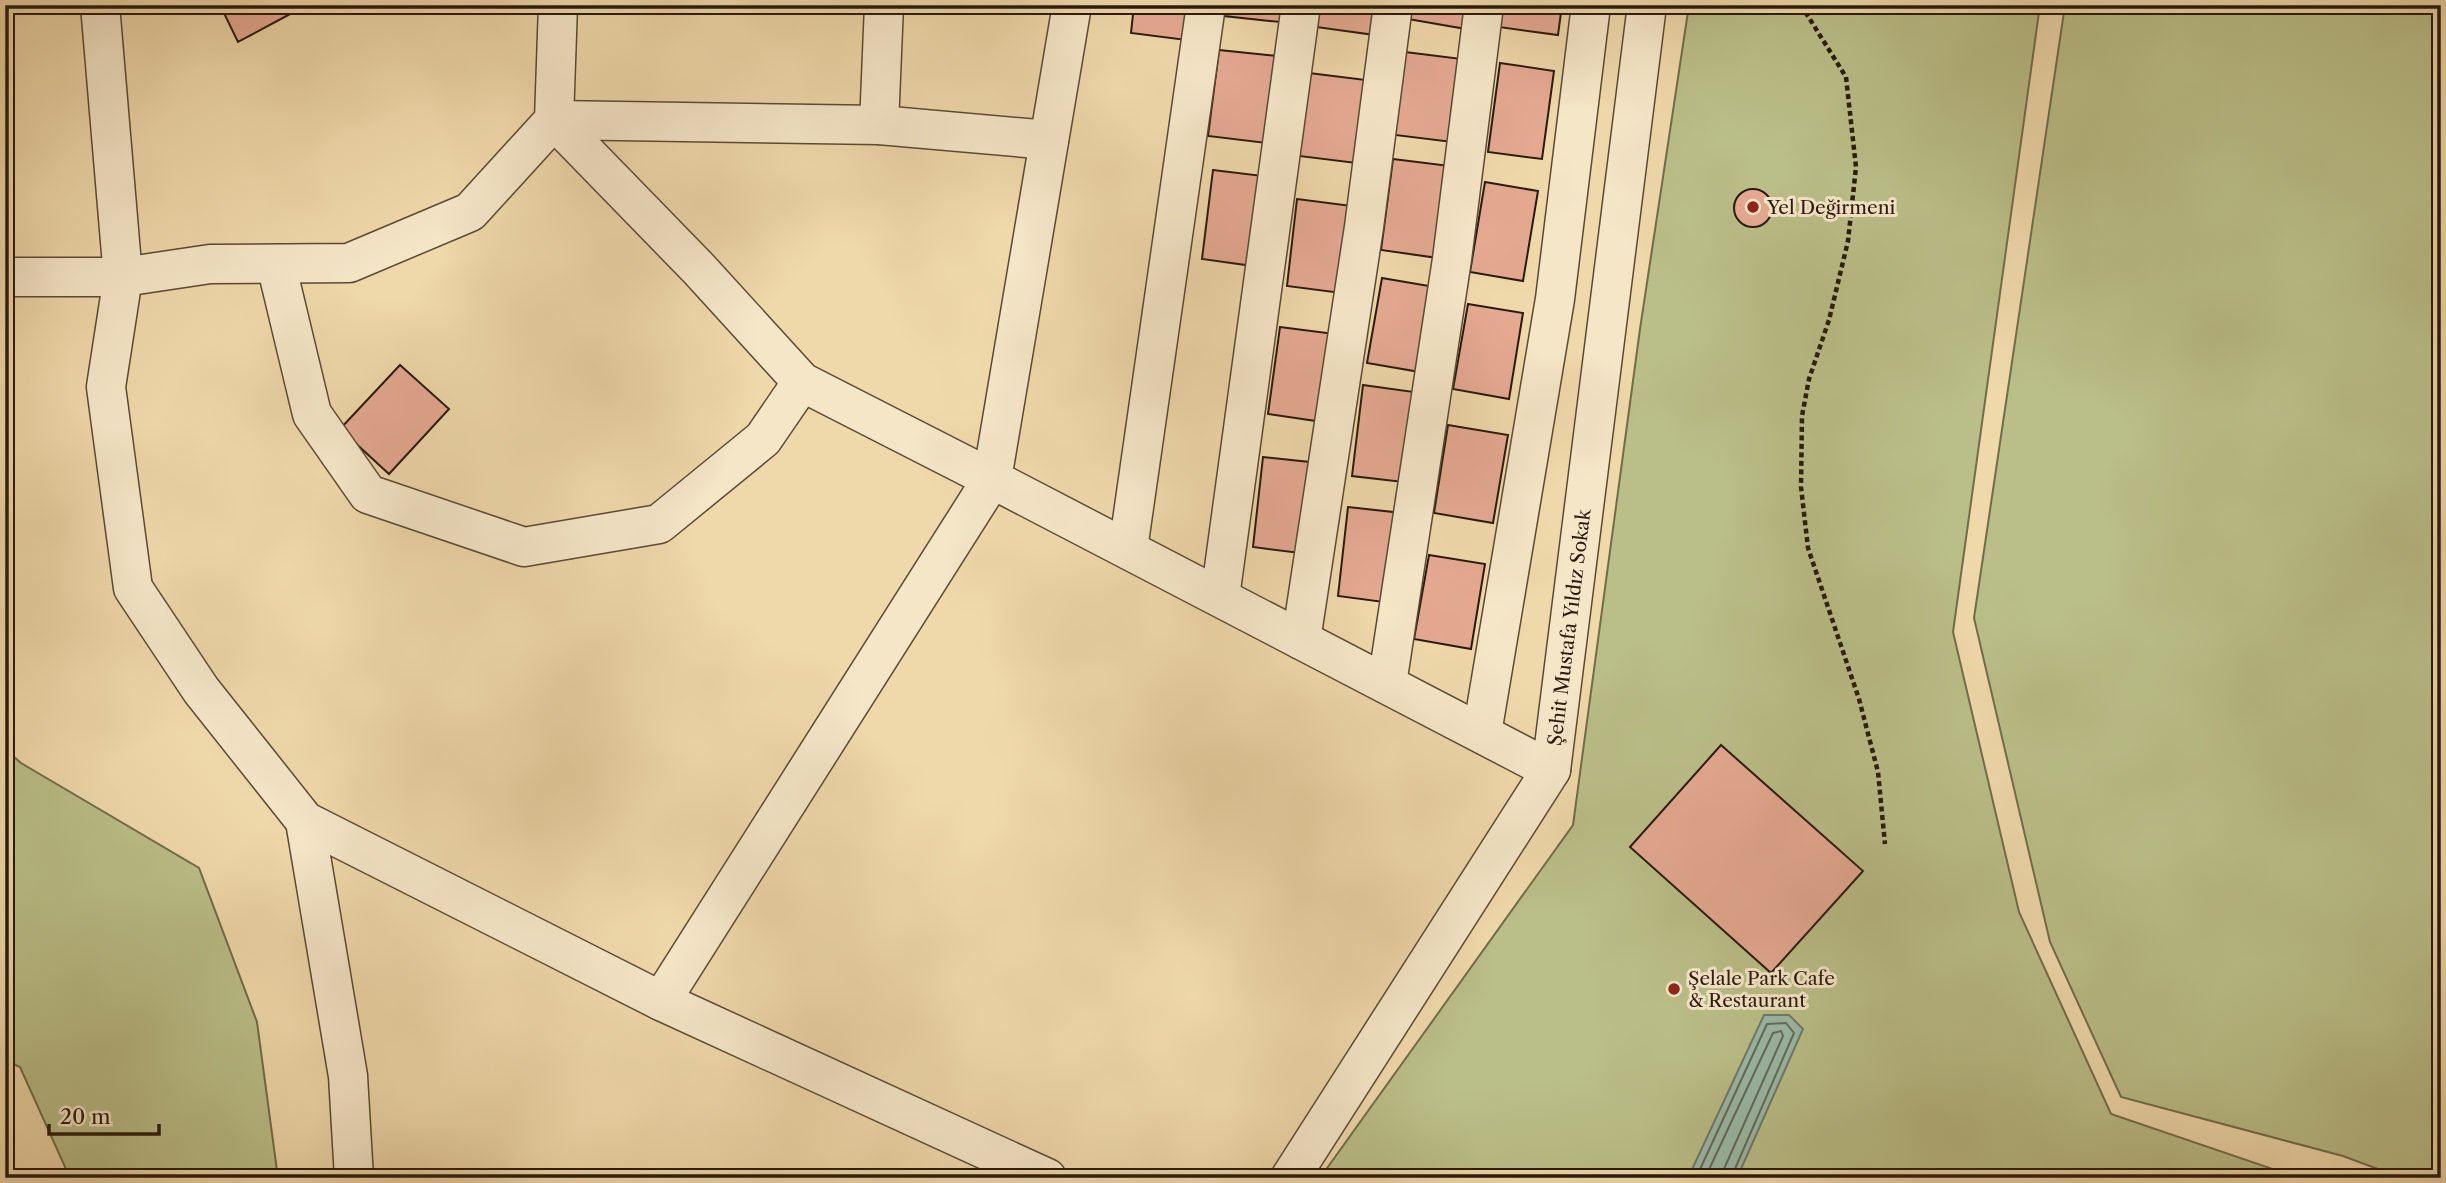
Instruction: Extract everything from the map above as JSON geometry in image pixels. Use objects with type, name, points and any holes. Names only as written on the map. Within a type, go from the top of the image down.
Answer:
[{"type":"street","points":[[100,5],[123,277],[107,387],[133,588],[201,690],[305,821],[661,1001],[1047,1178]]},
{"type":"street","points":[[5,277],[123,277],[210,264],[349,263],[470,212],[554,120],[558,5]]},
{"type":"street","points":[[879,125],[884,5]]},
{"type":"street","points":[[661,1001],[992,479],[1072,5]]},
{"type":"street","points":[[1128,549],[1206,5]]},
{"type":"street","points":[[1220,597],[1301,5]]},
{"type":"street","points":[[1301,640],[1364,227],[1392,5]]},
{"type":"street","points":[[1387,684],[1452,259],[1484,5]]},
{"type":"street","points":[[1482,733],[1555,299],[1591,5]]},
{"type":"street","name":"Şehit Mustafa Yıldız Sokak","points":[[1290,1178],[1551,770],[1647,5]]},
{"type":"street","points":[[554,120],[879,125],[1049,140]]},
{"type":"street","points":[[554,120],[699,269],[802,382],[1551,770]]},
{"type":"street","points":[[276,264],[312,414],[368,494],[524,547],[659,524],[763,439],[802,382]]},
{"type":"street","points":[[305,821],[348,1076],[354,1178]]},
{"type":"path","points":[[1801,5],[1846,77],[1856,167],[1849,241],[1802,416],[1801,486],[1808,548],[1858,699],[1878,772],[1885,844]]},
{"type":"green space","points":[[1689,5],[2040,5],[1953,632],[2019,912],[2111,1114],[2299,1178],[1320,1178],[1573,825],[1640,329]]},
{"type":"green space","points":[[2065,5],[2441,5],[2441,1178],[2402,1178],[2343,1156],[2121,1097],[2050,942],[1974,618]]},
{"type":"green space","points":[[5,749],[21,763],[199,868],[257,1022],[278,1178],[70,1178],[20,1067],[5,1060]]},
{"type":"water","points":[[1764,1015],[1789,1015],[1803,1029],[1737,1178],[1688,1178]]},
{"type":"building","points":[[220,5],[307,5],[238,42]]},
{"type":"building","points":[[1134,5],[1190,5],[1186,40],[1131,33]]},
{"type":"building","points":[[1225,5],[1282,5],[1280,22],[1224,16]]},
{"type":"building","points":[[1319,5],[1379,5],[1375,35],[1316,27]]},
{"type":"building","points":[[1411,5],[1470,5],[1466,29],[1408,19]]},
{"type":"building","points":[[1502,5],[1562,5],[1558,35],[1499,27]]},
{"type":"building","points":[[1219,50],[1277,56],[1266,143],[1208,136]]},
{"type":"building","points":[[1405,52],[1462,59],[1452,142],[1395,135]]},
{"type":"building","points":[[1500,63],[1554,71],[1542,159],[1488,152]]},
{"type":"building","points":[[1309,73],[1366,80],[1356,163],[1299,156]]},
{"type":"building","points":[[1393,159],[1450,166],[1438,258],[1381,250]]},
{"type":"building","points":[[1213,170],[1263,176],[1253,266],[1202,259]]},
{"type":"building","points":[[1485,182],[1538,191],[1523,281],[1470,272]]},
{"type":"building","name":"Yel Değirmeni","points":[[1753,189],[1766,195],[1772,208],[1766,221],[1753,227],[1740,221],[1734,208],[1740,195]]},
{"type":"building","points":[[1297,199],[1352,206],[1341,293],[1287,286]]},
{"type":"building","points":[[1382,278],[1435,287],[1420,372],[1367,363]]},
{"type":"building","points":[[1468,304],[1523,313],[1509,399],[1453,389]]},
{"type":"building","points":[[1280,327],[1335,334],[1323,422],[1268,414]]},
{"type":"building","points":[[400,365],[449,409],[389,474],[340,429]]},
{"type":"building","points":[[1363,385],[1414,392],[1403,482],[1352,476]]},
{"type":"building","points":[[1448,425],[1508,435],[1493,523],[1434,513]]},
{"type":"building","points":[[1263,457],[1319,463],[1308,554],[1253,547]]},
{"type":"building","points":[[1348,507],[1402,513],[1391,603],[1338,596]]},
{"type":"building","points":[[1429,555],[1485,564],[1471,649],[1414,639]]},
{"type":"building","points":[[1721,745],[1863,871],[1771,973],[1630,847]]},
{"type":"place","name":"Yel Değirmeni","points":[[1753,207]]},
{"type":"place","name":"Şelale Park Cafe & Restaurant","points":[[1674,989]]}]
